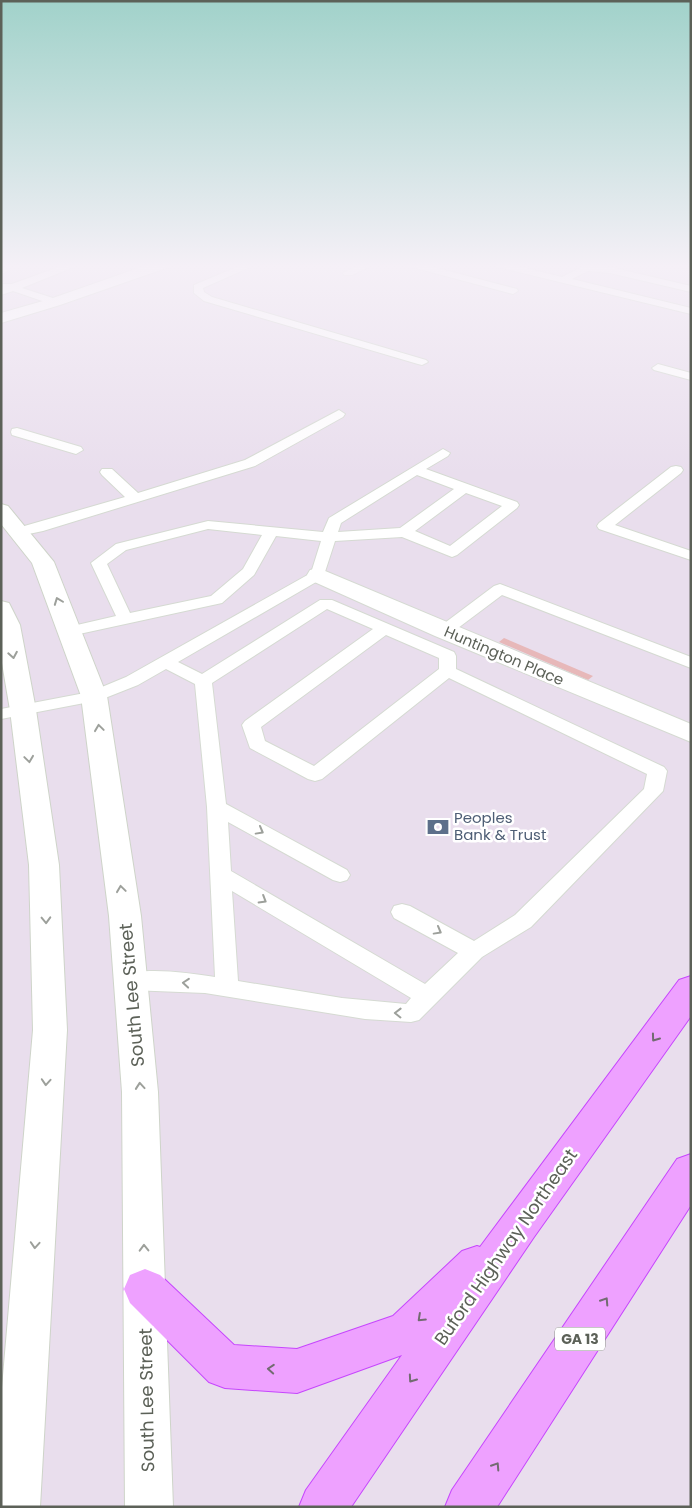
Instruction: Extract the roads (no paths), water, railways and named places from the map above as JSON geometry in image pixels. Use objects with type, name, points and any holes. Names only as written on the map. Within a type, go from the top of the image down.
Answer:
[{"type":"main road","name":"South Lee Street","points":[[1,510],[44,562],[94,696],[125,916],[140,1092],[149,1507]]},
{"type":"main road","name":"Huntington Place","points":[[318,574],[444,631],[691,734]]},
{"type":"main road","points":[[1,608],[8,625],[12,712],[44,865],[50,1030],[16,1507]]},
{"type":"main road","name":"Buford Highway Northeast","points":[[323,1507],[520,1224],[691,989]]},
{"type":"main road","name":"GA 13","points":[[469,1507],[691,1171]]},
{"type":"main road","points":[[145,1289],[225,1366],[297,1371],[406,1333],[520,1224]]},
{"type":"lane","points":[[330,334],[422,362]]},
{"type":"lane","points":[[658,368],[691,377]]},
{"type":"lane","points":[[19,532],[38,528],[250,462],[340,414]]},
{"type":"lane","points":[[17,432],[76,450]]},
{"type":"lane","points":[[326,603],[318,574],[334,521],[443,453]]},
{"type":"lane","points":[[125,619],[98,563],[121,547],[208,525],[329,537],[404,532],[452,552],[512,505],[415,470]]},
{"type":"lane","points":[[676,470],[604,526],[691,556]]},
{"type":"lane","points":[[107,472],[135,498]]},
{"type":"lane","points":[[404,532],[464,488]]},
{"type":"lane","points":[[70,632],[216,600],[249,572],[272,531]]},
{"type":"lane","points":[[12,712],[94,696],[132,681],[318,574]]},
{"type":"lane","points":[[444,631],[500,589],[691,663]]},
{"type":"lane","points":[[326,603],[385,628],[448,656],[447,671],[315,775],[257,744],[250,724],[385,628]]},
{"type":"lane","points":[[203,682],[326,603]]},
{"type":"lane","points":[[166,662],[203,682]]},
{"type":"lane","points":[[130,981],[226,987],[383,1013],[411,1013],[474,951],[523,921],[653,791],[657,770],[447,671]]},
{"type":"lane","points":[[203,682],[217,807],[226,987]]},
{"type":"lane","points":[[217,807],[340,875]]},
{"type":"lane","points":[[221,875],[428,997]]},
{"type":"lane","points":[[402,912],[474,951]]},
{"type":"place","name":"Peoples Bank & Trust","points":[[438,827]]}]
